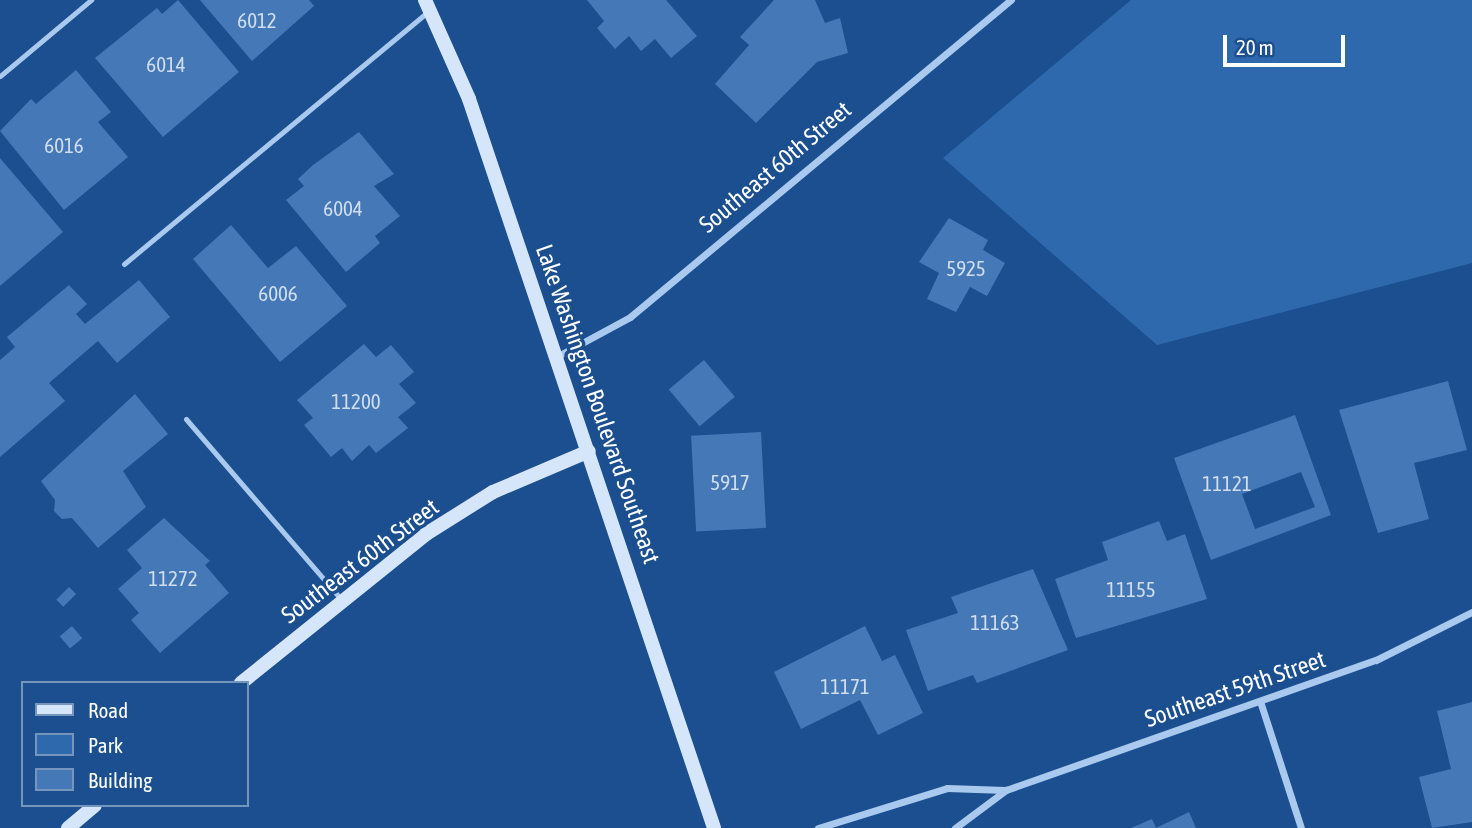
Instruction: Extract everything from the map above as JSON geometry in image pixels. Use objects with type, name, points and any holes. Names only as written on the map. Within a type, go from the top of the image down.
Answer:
[{"type":"main road","name":"Lake Washington Boulevard Southeast","points":[[427,5],[469,99],[558,356],[714,828]]},
{"type":"main road","name":"Southeast 60th Street","points":[[243,681],[341,599],[493,492],[589,451]]},
{"type":"main road","points":[[68,828],[93,807]]},
{"type":"street","name":"Southeast 60th Street","points":[[558,356],[630,317],[1011,0]]},
{"type":"street","name":"Southeast 59th Street","points":[[955,828],[1006,790],[1376,660],[1472,612]]},
{"type":"street","points":[[1260,701],[1301,828]]},
{"type":"street","name":"Southeast 59th Street","points":[[818,828],[947,789],[1006,790]]},
{"type":"lane","points":[[0,76],[91,0]]},
{"type":"lane","points":[[124,264],[427,5]]},
{"type":"lane","points":[[186,419],[341,599]]},
{"type":"green space","points":[[1131,0],[1472,0],[1472,263],[1157,345],[943,158]]},
{"type":"building","points":[[178,0],[239,72],[163,137],[95,58],[157,8],[162,14]]},
{"type":"building","points":[[200,0],[309,0],[314,6],[252,61]]},
{"type":"building","points":[[587,0],[666,0],[697,36],[671,58],[655,39],[641,51],[629,36],[615,49],[597,28],[604,21]]},
{"type":"building","points":[[774,0],[815,0],[825,23],[840,18],[848,53],[817,62],[756,123],[715,84],[749,45],[740,37]]},
{"type":"building","points":[[76,70],[111,112],[98,122],[128,157],[64,210],[0,131],[31,99],[36,104]]},
{"type":"building","points":[[359,132],[394,174],[374,186],[400,216],[375,236],[380,243],[346,272],[286,200],[304,186],[298,179],[313,165]]},
{"type":"building","points":[[0,158],[63,232],[0,286]]},
{"type":"building","points":[[949,218],[988,240],[983,250],[1005,263],[987,296],[970,287],[956,312],[927,299],[939,273],[919,262]]},
{"type":"building","points":[[231,225],[268,268],[296,246],[347,306],[280,362],[193,259]]},
{"type":"building","points":[[139,280],[170,317],[117,363],[98,341],[49,383],[65,401],[0,457],[0,360],[15,347],[7,337],[69,285],[87,304],[76,314],[85,324]]},
{"type":"building","points":[[364,344],[376,357],[391,345],[414,372],[399,384],[416,403],[398,417],[408,428],[376,453],[369,445],[352,461],[342,448],[331,457],[304,425],[313,418],[297,400]]},
{"type":"building","points":[[704,360],[735,397],[700,426],[669,390]]},
{"type":"building","points":[[1448,381],[1467,450],[1414,463],[1429,519],[1378,533],[1339,410]]},
{"type":"building","points":[[135,394],[168,434],[123,471],[146,507],[98,548],[72,518],[62,519],[54,511],[55,500],[41,481]]},
{"type":"building","points":[[1295,415],[1331,515],[1211,560],[1174,458]],"holes":[[[1301,472],[1315,507],[1255,529],[1242,494]]]},
{"type":"building","points":[[761,432],[766,528],[696,532],[691,436]]},
{"type":"building","points":[[164,518],[210,561],[205,565],[229,593],[160,653],[131,620],[139,613],[118,589],[142,568],[127,550]]},
{"type":"building","points":[[1159,521],[1167,541],[1185,534],[1207,599],[1076,638],[1055,579],[1108,560],[1102,542]]},
{"type":"building","points":[[1033,569],[1068,650],[977,683],[973,675],[928,691],[906,630],[958,613],[951,597]]},
{"type":"building","points":[[69,587],[76,594],[63,607],[56,600]]},
{"type":"building","points":[[72,626],[82,638],[70,649],[60,636]]},
{"type":"building","points":[[865,626],[882,661],[895,655],[923,713],[878,735],[860,700],[801,729],[774,672]]},
{"type":"building","points":[[1472,702],[1472,822],[1432,828],[1419,777],[1451,769],[1437,711]]},
{"type":"building","points":[[1189,812],[1196,828],[1156,828]]},
{"type":"building","points":[[1152,819],[1156,828],[1131,828]]}]
